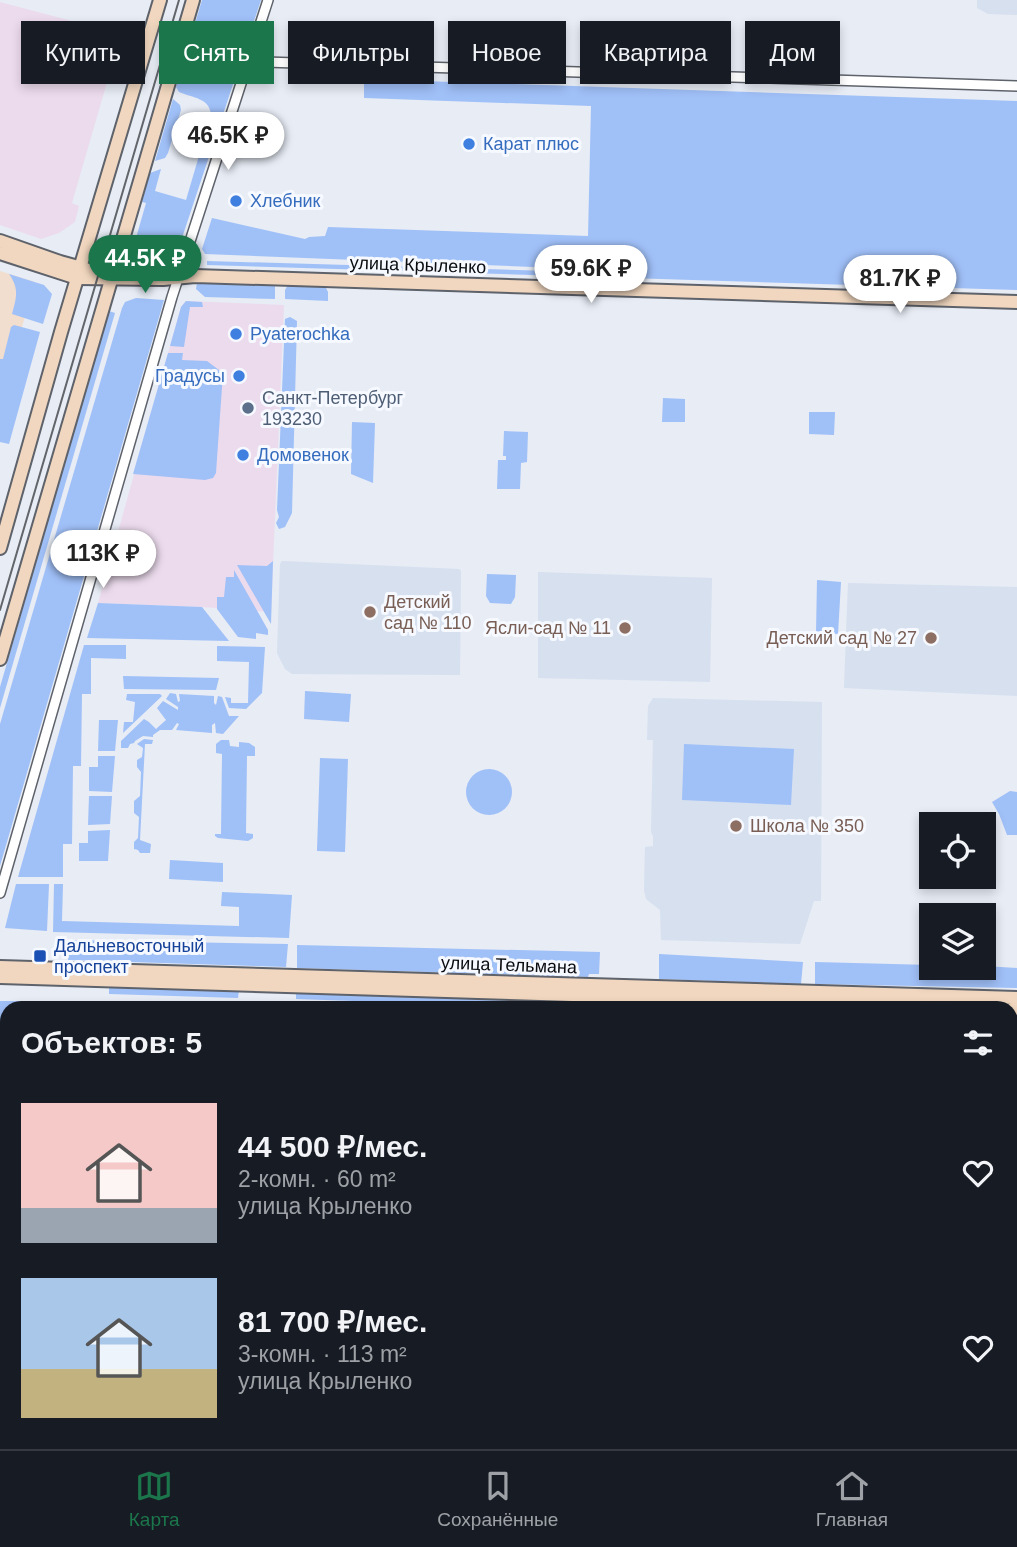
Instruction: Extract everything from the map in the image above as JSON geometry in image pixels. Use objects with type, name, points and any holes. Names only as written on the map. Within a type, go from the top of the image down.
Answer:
[{"type":"street","points":[[0,548],[160,0]]},
{"type":"street","points":[[0,659],[193,0]]},
{"type":"street","points":[[261,21],[268,0]]},
{"type":"street","points":[[274,62],[1017,86]]},
{"type":"street","points":[[0,893],[178,277],[241,84]]},
{"type":"street","name":"улица Крыленко","points":[[0,241],[79,273]]},
{"type":"street","name":"улица Крыленко","points":[[0,253],[79,273],[132,279],[194,276],[280,278],[1017,302]]},
{"type":"street","name":"улица Тельмана","points":[[0,967],[720,999],[1017,999]]},
{"type":"street","name":"улица Тельмана","points":[[0,977],[778,1001]]},
{"type":"shaded area","points":[[202,0],[261,0],[254,21],[196,21]]},
{"type":"shaded area","points":[[977,0],[1017,0],[1017,15],[988,14],[977,8]]},
{"type":"shaded area","points":[[0,2],[72,21],[21,21],[21,84],[107,84],[72,203],[79,206],[75,222],[59,233],[41,239],[0,225]]},
{"type":"shaded area","points":[[434,81],[448,82],[448,84],[1017,101],[1017,290],[207,265],[207,261],[584,272],[583,269],[205,254],[202,249],[212,218],[305,239],[325,236],[328,227],[588,236],[591,106],[364,98],[364,84],[434,84]]},
{"type":"shaded area","points":[[177,84],[233,84],[175,259],[132,252],[146,203],[142,202],[150,173],[161,169],[155,191],[186,200],[211,115],[208,105],[179,92]]},
{"type":"shaded area","points":[[173,99],[180,105],[181,110],[168,153],[165,158],[155,161]]},
{"type":"shaded area","points":[[0,271],[35,282],[0,403]]},
{"type":"shaded area","points":[[9,274],[44,285],[52,294],[43,324],[12,314],[16,293]]},
{"type":"shaded area","points":[[197,283],[275,285],[275,299],[205,297],[196,289]]},
{"type":"shaded area","points":[[288,285],[325,286],[328,301],[285,299]]},
{"type":"shaded area","points":[[136,298],[164,300],[0,866],[0,724],[122,308],[125,302]]},
{"type":"shaded area","points":[[186,301],[284,305],[271,612],[98,603],[181,307]]},
{"type":"shaded area","points":[[186,301],[202,302],[203,307],[190,307],[184,347],[170,346],[181,307]]},
{"type":"shaded area","points":[[109,311],[115,313],[0,708],[0,687]]},
{"type":"shaded area","points":[[290,317],[297,321],[292,513],[285,527],[279,529],[276,523],[279,517],[277,510],[285,319]]},
{"type":"shaded area","points":[[14,325],[40,332],[9,444],[0,442],[0,359],[3,359],[11,327]]},
{"type":"shaded area","points":[[168,353],[183,353],[182,360],[207,361],[223,373],[216,473],[213,478],[205,480],[133,474]]},
{"type":"shaded area","points":[[663,398],[685,399],[685,422],[662,422]]},
{"type":"shaded area","points":[[809,412],[835,412],[834,435],[809,434]]},
{"type":"shaded area","points":[[352,422],[375,423],[373,483],[351,474]]},
{"type":"shaded area","points":[[504,431],[528,432],[527,462],[521,463],[520,489],[497,489],[498,460],[506,460],[506,456],[503,456]]},
{"type":"shaded area","points":[[273,561],[271,624],[237,565],[267,566]]},
{"type":"shaded area","name":"Детский сад № 110","points":[[282,561],[459,569],[460,675],[292,674],[285,669],[277,653]]},
{"type":"shaded area","points":[[234,570],[268,630],[268,635],[256,633],[256,639],[238,637],[217,609],[217,597],[224,597],[226,577],[234,577]]},
{"type":"shaded area","name":"Ясли-сад № 11","points":[[538,572],[712,578],[710,682],[538,678]]},
{"type":"shaded area","points":[[487,574],[516,575],[515,597],[511,604],[490,603],[486,596]]},
{"type":"shaded area","points":[[817,580],[841,582],[838,634],[816,633]]},
{"type":"shaded area","name":"Детский сад № 27","points":[[848,583],[1017,587],[1017,696],[844,688]]},
{"type":"shaded area","points":[[98,603],[202,607],[229,641],[87,638]]},
{"type":"shaded area","points":[[84,645],[126,645],[126,659],[91,658],[91,694],[82,694],[81,766],[73,766],[72,844],[63,844],[63,877],[18,877]]},
{"type":"shaded area","points":[[217,646],[265,647],[262,693],[246,709],[229,708],[225,697],[231,698],[231,703],[248,703],[249,662],[217,661]]},
{"type":"shaded area","points":[[123,676],[219,678],[216,690],[124,689]]},
{"type":"shaded area","points":[[305,691],[351,694],[349,722],[304,719]]},
{"type":"shaded area","points":[[170,693],[176,694],[178,702],[179,694],[214,696],[216,705],[218,696],[222,697],[229,716],[239,716],[223,734],[216,733],[215,723],[212,725],[212,733],[176,730],[179,724],[177,723],[172,730],[160,730],[153,737],[143,736],[128,748],[121,748],[121,741],[144,719],[156,729],[166,720],[157,708],[163,701],[178,710],[178,707],[166,699]]},
{"type":"shaded area","points":[[127,694],[162,696],[123,733],[124,722],[133,722],[135,702],[126,700]]},
{"type":"shaded area","name":"Школа № 350","points":[[653,698],[822,702],[821,901],[814,901],[800,944],[661,940],[660,910],[646,899],[644,890],[645,847],[653,846],[653,740],[647,740],[648,706]]},
{"type":"shaded area","points":[[99,720],[118,720],[115,751],[98,751]]},
{"type":"shaded area","points":[[144,739],[153,740],[152,744],[145,744],[140,840],[151,844],[150,853],[140,853],[134,849],[134,842],[138,838],[139,817],[134,813],[134,801],[140,796],[141,772],[137,767],[137,760],[142,757],[143,748],[137,744]]},
{"type":"shaded area","points":[[221,740],[229,740],[230,746],[239,747],[239,742],[255,747],[255,756],[247,756],[246,833],[253,834],[253,838],[248,841],[215,836],[221,834],[222,754],[216,753],[216,744]]},
{"type":"shaded area","points":[[684,744],[794,749],[791,805],[682,800]]},
{"type":"shaded area","points":[[98,756],[115,756],[112,792],[89,791],[89,767],[98,767]]},
{"type":"shaded area","points":[[320,758],[348,759],[345,852],[317,851]]},
{"type":"shaded area","points":[[489,769],[506,775],[512,792],[506,809],[489,815],[472,809],[466,792],[472,775]]},
{"type":"shaded area","points":[[1010,791],[1017,792],[1017,835],[1007,835],[992,802]]},
{"type":"shaded area","points":[[89,796],[112,796],[110,824],[88,825]]},
{"type":"shaded area","points":[[110,830],[108,861],[79,861],[79,843],[88,843],[88,831]]},
{"type":"shaded area","points":[[170,860],[223,863],[223,882],[169,879]]},
{"type":"shaded area","points":[[16,884],[49,884],[47,931],[5,928]]},
{"type":"shaded area","points":[[54,884],[63,884],[62,921],[239,926],[239,907],[221,906],[222,892],[292,895],[289,938],[53,932]]},
{"type":"shaded area","points":[[70,940],[288,944],[286,967],[68,960]]},
{"type":"shaded area","points":[[297,945],[600,952],[599,974],[589,974],[588,977],[297,968]]},
{"type":"shaded area","points":[[659,954],[803,962],[801,984],[659,979]]},
{"type":"shaded area","points":[[815,962],[919,965],[919,980],[996,980],[996,967],[1017,968],[1017,988],[815,984]]},
{"type":"shaded area","points":[[109,987],[239,990],[238,998],[109,994]]},
{"type":"shaded area","points":[[296,992],[570,1000],[354,1001],[296,999]]},
{"type":"tram line","points":[[0,610],[179,0]]},
{"type":"place","name":"Карат плюс","points":[[469,144]]},
{"type":"place","name":"Хлебник","points":[[236,201]]},
{"type":"place","name":"Pyaterochka","points":[[236,334]]},
{"type":"place","name":"Градусы","points":[[239,376]]},
{"type":"place","name":"Санкт-Петербург 193230","points":[[248,408]]},
{"type":"place","name":"Домовенок","points":[[243,455]]},
{"type":"place","name":"Детский сад № 110","points":[[370,612]]},
{"type":"place","name":"Ясли-сад № 11","points":[[625,628]]},
{"type":"place","name":"Детский сад № 27","points":[[931,638]]},
{"type":"place","name":"Школа № 350","points":[[736,826]]},
{"type":"place","name":"Дальневосточный проспект","points":[[40,956]]}]
